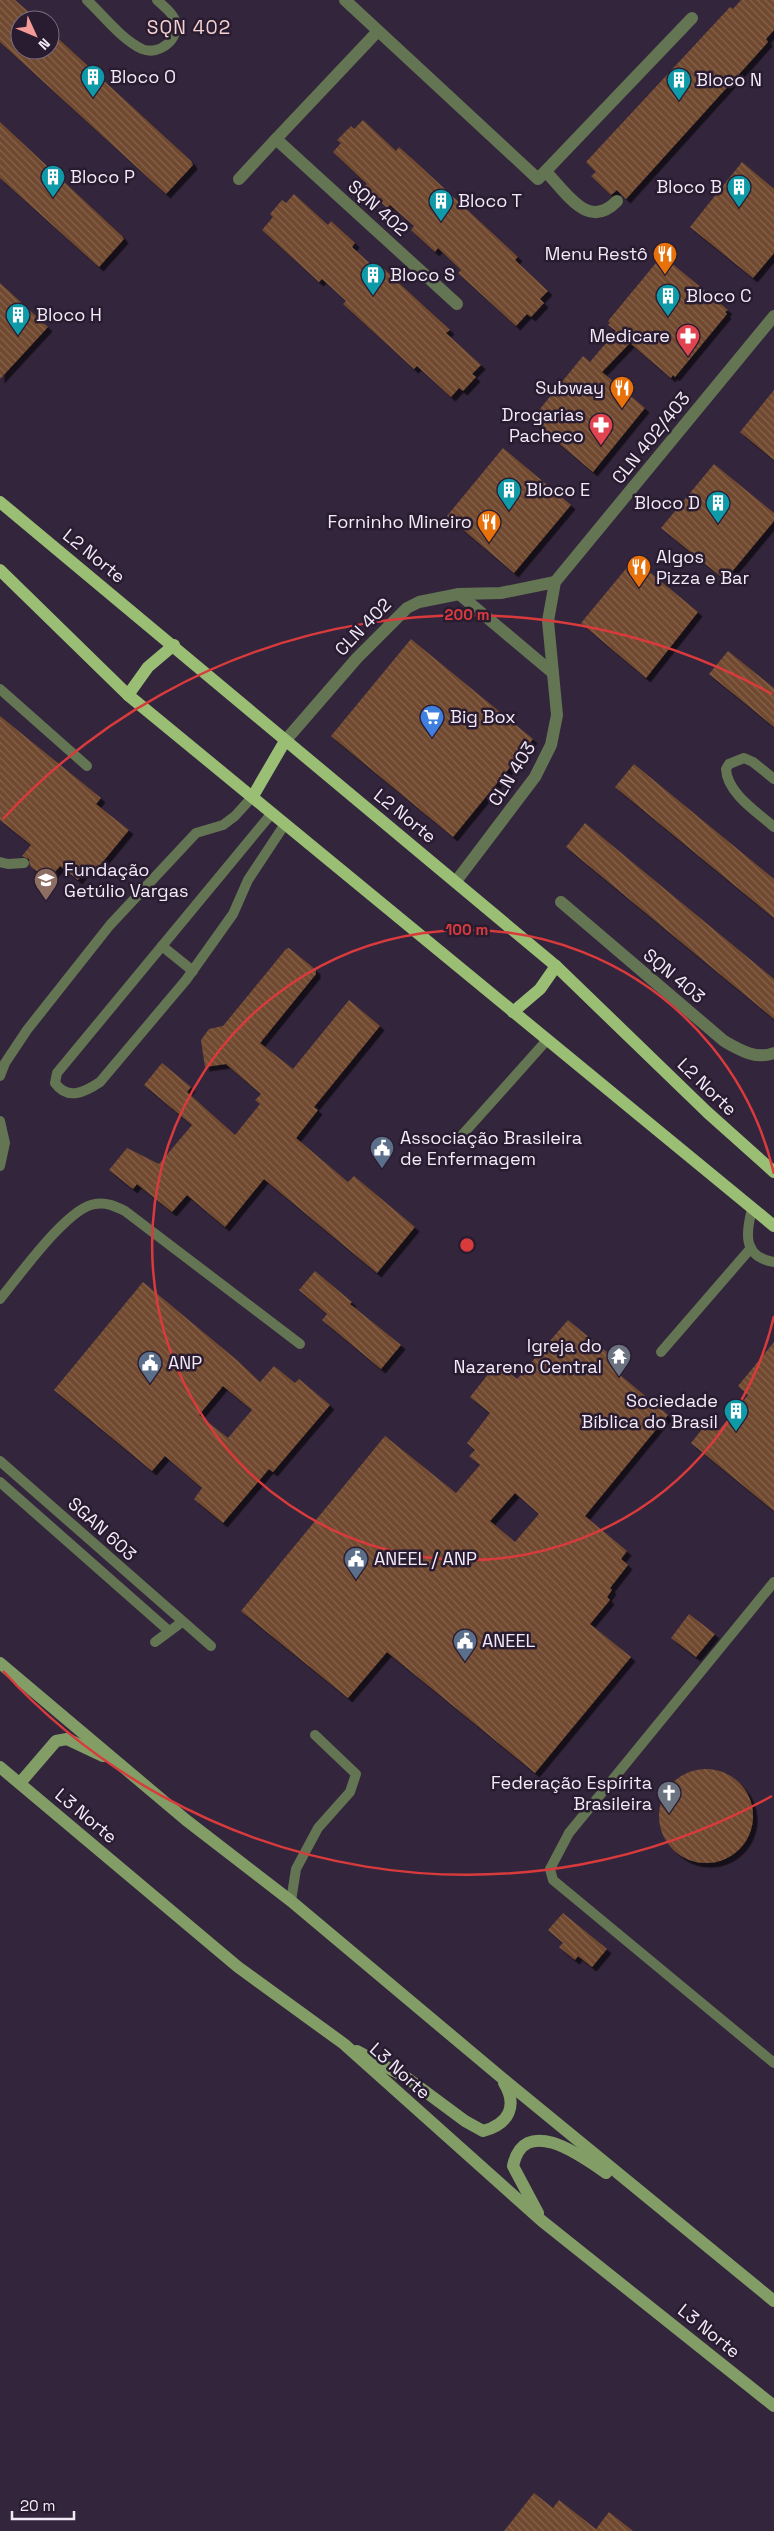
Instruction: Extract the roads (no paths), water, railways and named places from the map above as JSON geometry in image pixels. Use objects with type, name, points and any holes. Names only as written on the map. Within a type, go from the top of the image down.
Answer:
[{"type":"main road","name":"L2 Norte","points":[[0,502],[174,645],[285,741],[457,880],[556,966],[707,1112],[774,1172]]},
{"type":"main road","points":[[0,570],[128,695],[774,1226]]},
{"type":"main road","points":[[128,695],[148,667],[174,645]]},
{"type":"main road","points":[[253,796],[285,741]]},
{"type":"main road","points":[[513,1012],[540,989],[556,966]]},
{"type":"main road","points":[[0,1663],[186,1820],[290,1901],[774,2301]]},
{"type":"main road","points":[[20,1784],[56,1740],[67,1739],[121,1764]]},
{"type":"main road","name":"L3 Norte","points":[[0,1767],[238,1966],[344,2044],[542,2220],[774,2406]]},
{"type":"main road","points":[[344,2044],[388,2066],[465,2122],[483,2131],[497,2126],[512,2108],[512,2100],[502,2078]]},
{"type":"main road","points":[[542,2220],[513,2166],[518,2153],[527,2144],[538,2140],[567,2147],[670,2216]]},
{"type":"street","points":[[345,0],[538,179],[692,18]]},
{"type":"street","points":[[238,179],[378,31]]},
{"type":"street","name":"SQN 402","points":[[276,138],[457,304]]},
{"type":"street","points":[[546,172],[582,208],[592,213],[601,213],[617,201]]},
{"type":"street","name":"CLN 402/403","points":[[555,582],[774,316]]},
{"type":"street","name":"CLN 402","points":[[285,741],[356,658],[406,608],[419,602],[458,594],[501,594],[555,582]]},
{"type":"street","name":"CLN 403","points":[[457,880],[535,777],[551,746],[557,715],[548,621],[555,582]]},
{"type":"street","points":[[458,594],[553,673]]},
{"type":"street","name":"SQN 403","points":[[561,902],[724,1041],[746,1053],[766,1056],[774,1053]]},
{"type":"lane","points":[[87,0],[128,39],[142,49],[153,51],[164,48],[171,40],[176,29],[175,20],[169,11],[157,0]]},
{"type":"lane","points":[[0,689],[87,766]]},
{"type":"lane","points":[[774,780],[753,762],[744,758],[737,759],[729,764],[726,770],[728,783],[774,828]]},
{"type":"lane","points":[[0,1076],[5,1064],[27,1030],[110,925],[196,833],[223,825],[235,816],[253,796]]},
{"type":"lane","points":[[272,812],[57,1073],[55,1083],[60,1090],[77,1094],[86,1091],[100,1082],[193,970],[233,914],[248,880],[285,824]]},
{"type":"lane","points":[[0,862],[8,864],[24,863]]},
{"type":"lane","points":[[162,946],[193,970]]},
{"type":"lane","points":[[463,1134],[547,1040]]},
{"type":"lane","points":[[0,1120],[6,1144],[0,1166]]},
{"type":"lane","points":[[0,1299],[62,1225],[82,1208],[95,1204],[111,1204],[125,1211],[300,1344]]},
{"type":"lane","points":[[752,1209],[746,1234],[751,1248],[764,1260],[774,1262]]},
{"type":"lane","points":[[661,1352],[751,1248]]},
{"type":"lane","name":"SGAN 603","points":[[0,1461],[211,1646]]},
{"type":"lane","name":"SGAN 603","points":[[0,1482],[169,1632]]},
{"type":"lane","points":[[774,1582],[569,1833],[550,1869],[553,1880],[774,2063]]},
{"type":"lane","points":[[155,1642],[182,1622]]},
{"type":"lane","points":[[290,1901],[296,1869],[318,1828],[350,1792],[356,1774],[314,1735]]},
{"type":"place","name":"Bloco O","points":[[93,98]]},
{"type":"place","name":"Bloco N","points":[[679,101]]},
{"type":"place","name":"Bloco P","points":[[53,198]]},
{"type":"place","name":"Bloco B","points":[[739,208]]},
{"type":"place","name":"Bloco T","points":[[441,222]]},
{"type":"place","name":"Menu Restô","points":[[665,275]]},
{"type":"place","name":"Bloco S","points":[[373,296]]},
{"type":"place","name":"Bloco C","points":[[668,317]]},
{"type":"place","name":"Bloco H","points":[[18,336]]},
{"type":"place","name":"Medicare","points":[[688,357]]},
{"type":"place","name":"Subway","points":[[622,409]]},
{"type":"place","name":"Drogarias Pacheco","points":[[601,446]]},
{"type":"place","name":"Bloco E","points":[[509,511]]},
{"type":"place","name":"Bloco D","points":[[718,524]]},
{"type":"place","name":"Forninho Mineiro","points":[[489,543]]},
{"type":"place","name":"Algos Pizza e Bar","points":[[639,588]]},
{"type":"place","name":"Big Box","points":[[432,738]]},
{"type":"place","name":"Fundação Getúlio Vargas","points":[[46,901]]},
{"type":"place","name":"Associação Brasileira de Enfermagem","points":[[382,1169]]},
{"type":"place","name":"Igreja do Nazareno Central","points":[[619,1377]]},
{"type":"place","name":"ANP","points":[[150,1384]]},
{"type":"place","name":"Sociedade Bíblica do Brasil","points":[[736,1432]]},
{"type":"place","name":"ANEEL / ANP","points":[[356,1580]]},
{"type":"place","name":"ANEEL","points":[[465,1662]]},
{"type":"place","name":"Federação Espírita Brasileira","points":[[669,1814]]},
{"type":"district","name":"SQN 402","points":[[189,27]]}]
